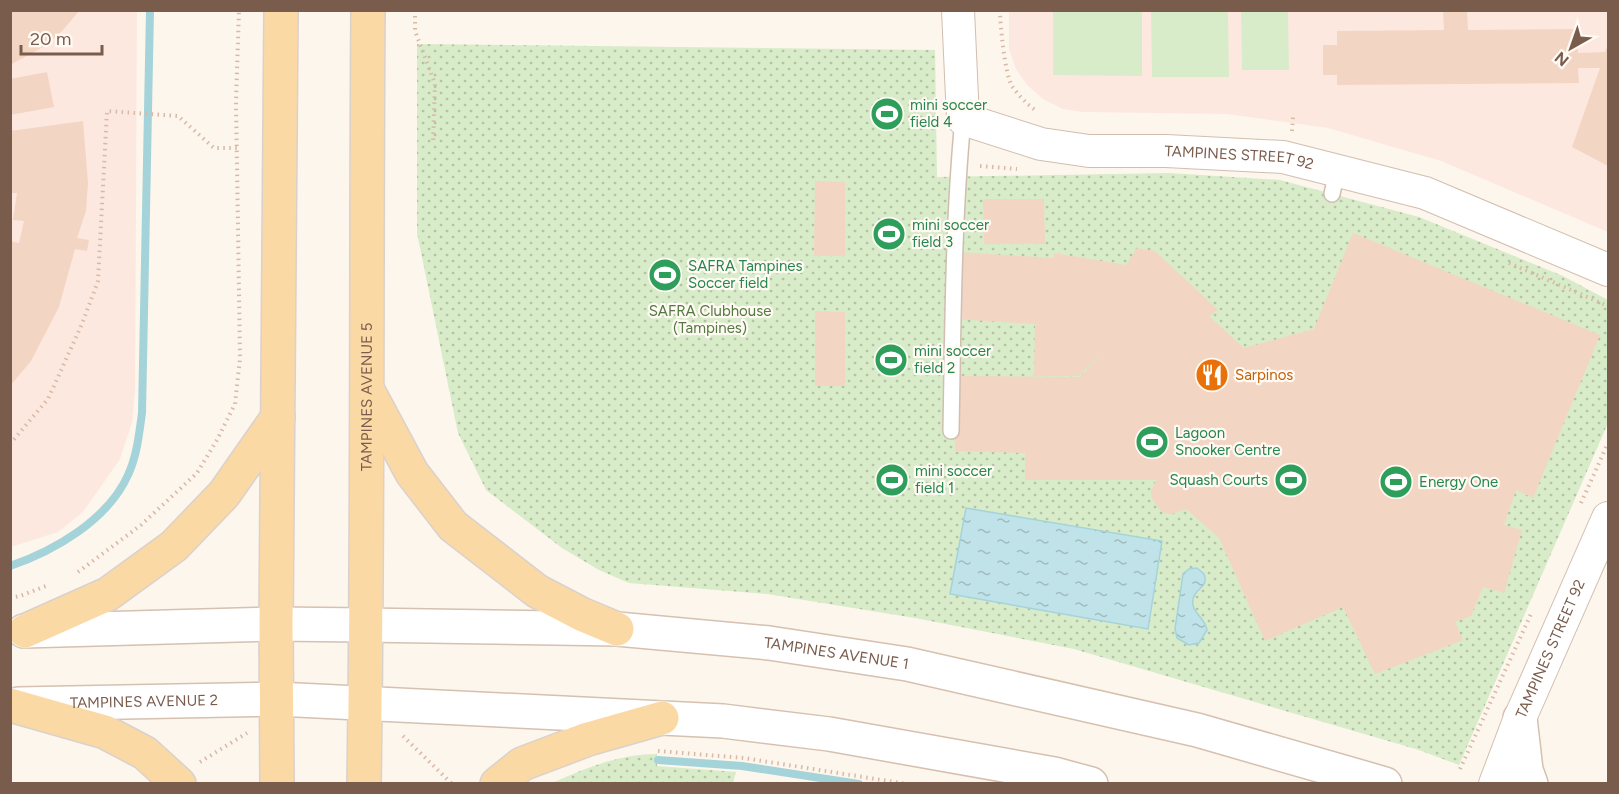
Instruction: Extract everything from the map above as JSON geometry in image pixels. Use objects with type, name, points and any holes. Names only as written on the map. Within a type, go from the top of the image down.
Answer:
[{"type":"main road","points":[[278,783],[276,624],[281,10]]},
{"type":"main road","name":"TAMPINES AVENUE 5","points":[[364,783],[368,10]]},
{"type":"main road","points":[[366,387],[412,473],[453,526],[537,591],[581,614],[617,629]]},
{"type":"main road","points":[[18,631],[108,594],[174,546],[224,494],[278,417]]},
{"type":"main road","points":[[18,631],[276,624]]},
{"type":"main road","name":"TAMPINES AVENUE 1","points":[[276,624],[617,629],[769,643],[907,664],[1197,730],[1385,783]]},
{"type":"main road","points":[[10,704],[105,732],[145,753],[176,781]]},
{"type":"main road","name":"TAMPINES AVENUE 2","points":[[10,704],[277,713]]},
{"type":"main road","points":[[277,713],[662,718],[749,724],[829,734],[1054,774],[1091,783]]},
{"type":"main road","points":[[497,783],[522,764],[588,739],[662,718]]},
{"type":"main road","points":[[1520,718],[1526,770],[1531,783]]},
{"type":"street","points":[[958,10],[963,119]]},
{"type":"street","name":"TAMPINES STREET 92","points":[[963,119],[1041,144],[1089,151],[1166,151],[1283,157],[1334,182],[1425,193],[1608,270]]},
{"type":"street","name":"TAMPINES STREET 92","points":[[1495,783],[1520,718],[1608,518]]},
{"type":"lane","points":[[951,431],[953,253],[963,119]]},
{"type":"path","points":[[68,577],[78,573],[141,525],[196,473],[217,440],[235,404],[240,358],[237,148],[239,10]]},
{"type":"path","points":[[415,10],[415,31],[435,84],[433,142]]},
{"type":"path","points":[[10,444],[48,399],[82,324],[98,281],[107,111],[178,116],[214,148],[237,148]]},
{"type":"path","points":[[10,598],[49,584]]},
{"type":"path","points":[[176,781],[277,713]]},
{"type":"path","points":[[364,714],[395,729],[452,783]]},
{"type":"path","points":[[655,751],[744,758],[908,783]]},
{"type":"shaded area","points":[[11,11],[137,11],[135,392],[132,422],[120,459],[83,512],[58,532],[11,547]]},
{"type":"shaded area","points":[[1009,11],[1608,11],[1608,232],[1441,161],[1328,128],[1227,114],[1083,112],[1063,109],[1043,99],[1027,85],[1016,69],[1009,49]]},
{"type":"green space","points":[[1053,11],[1142,11],[1142,76],[1053,75]]},
{"type":"green space","points":[[1151,11],[1228,11],[1229,77],[1152,77]]},
{"type":"green space","points":[[1241,11],[1288,11],[1289,70],[1242,70]]},
{"type":"green space","name":"SAFRA Clubhouse (Tampines)","points":[[417,44],[935,50],[937,177],[1169,173],[1280,180],[1419,217],[1563,276],[1608,300],[1608,423],[1459,765],[1419,750],[1074,649],[915,618],[767,594],[629,583],[599,570],[562,548],[486,490],[458,433],[417,233]]},
{"type":"green space","points":[[657,754],[657,766],[736,772],[733,783],[552,783],[616,759]]},
{"type":"water","points":[[966,508],[1162,541],[1148,629],[950,594]]},
{"type":"water","points":[[1197,568],[1204,574],[1205,582],[1195,595],[1193,604],[1207,630],[1199,643],[1189,645],[1177,638],[1175,629],[1183,574],[1189,569]]},
{"type":"building","points":[[10,10],[80,10],[45,46],[10,65]]},
{"type":"building","points":[[1443,10],[1467,10],[1468,30],[1578,29],[1578,53],[1605,52],[1608,44],[1608,166],[1572,147],[1600,68],[1578,68],[1579,83],[1337,85],[1337,75],[1323,75],[1323,45],[1337,45],[1337,31],[1444,30]]},
{"type":"building","points":[[47,72],[54,107],[10,115],[10,79]]},
{"type":"building","points":[[83,121],[88,183],[86,211],[77,238],[89,240],[87,251],[75,249],[59,307],[31,361],[10,386],[10,241],[19,243],[24,221],[13,220],[17,193],[10,193],[10,131]]},
{"type":"building","points":[[815,181],[845,182],[845,256],[814,256]]},
{"type":"building","points":[[983,199],[1044,199],[1045,244],[984,244]]},
{"type":"building","points":[[1353,233],[1600,335],[1533,498],[1516,490],[1504,525],[1522,530],[1504,593],[1483,587],[1471,616],[1455,622],[1463,640],[1375,674],[1343,607],[1265,641],[1219,538],[1186,509],[1172,514],[1159,509],[1152,498],[1151,491],[1156,480],[1025,480],[1025,453],[955,451],[954,376],[1080,377],[1105,349],[1079,376],[1034,376],[1035,324],[955,319],[954,252],[1054,258],[1054,253],[1126,265],[1137,248],[1155,251],[1218,310],[1209,316],[1244,348],[1314,329]]},
{"type":"building","points":[[815,311],[845,312],[845,386],[815,386]]},
{"type":"waterway","points":[[10,566],[44,552],[78,532],[93,520],[119,491],[136,453],[142,413],[150,10]]},
{"type":"waterway","points":[[658,760],[742,766],[859,784]]},
{"type":"place","name":"mini soccer field 4","points":[[887,114]]},
{"type":"place","name":"mini soccer field 3","points":[[889,234]]},
{"type":"place","name":"SAFRA Tampines Soccer field","points":[[665,275]]},
{"type":"place","name":"mini soccer field 2","points":[[891,360]]},
{"type":"place","name":"Sarpinos","points":[[1212,375]]},
{"type":"place","name":"Lagoon Snooker Centre","points":[[1152,442]]},
{"type":"place","name":"mini soccer field 1","points":[[892,480]]},
{"type":"place","name":"Squash Courts","points":[[1291,480]]},
{"type":"place","name":"Energy One","points":[[1396,482]]}]
